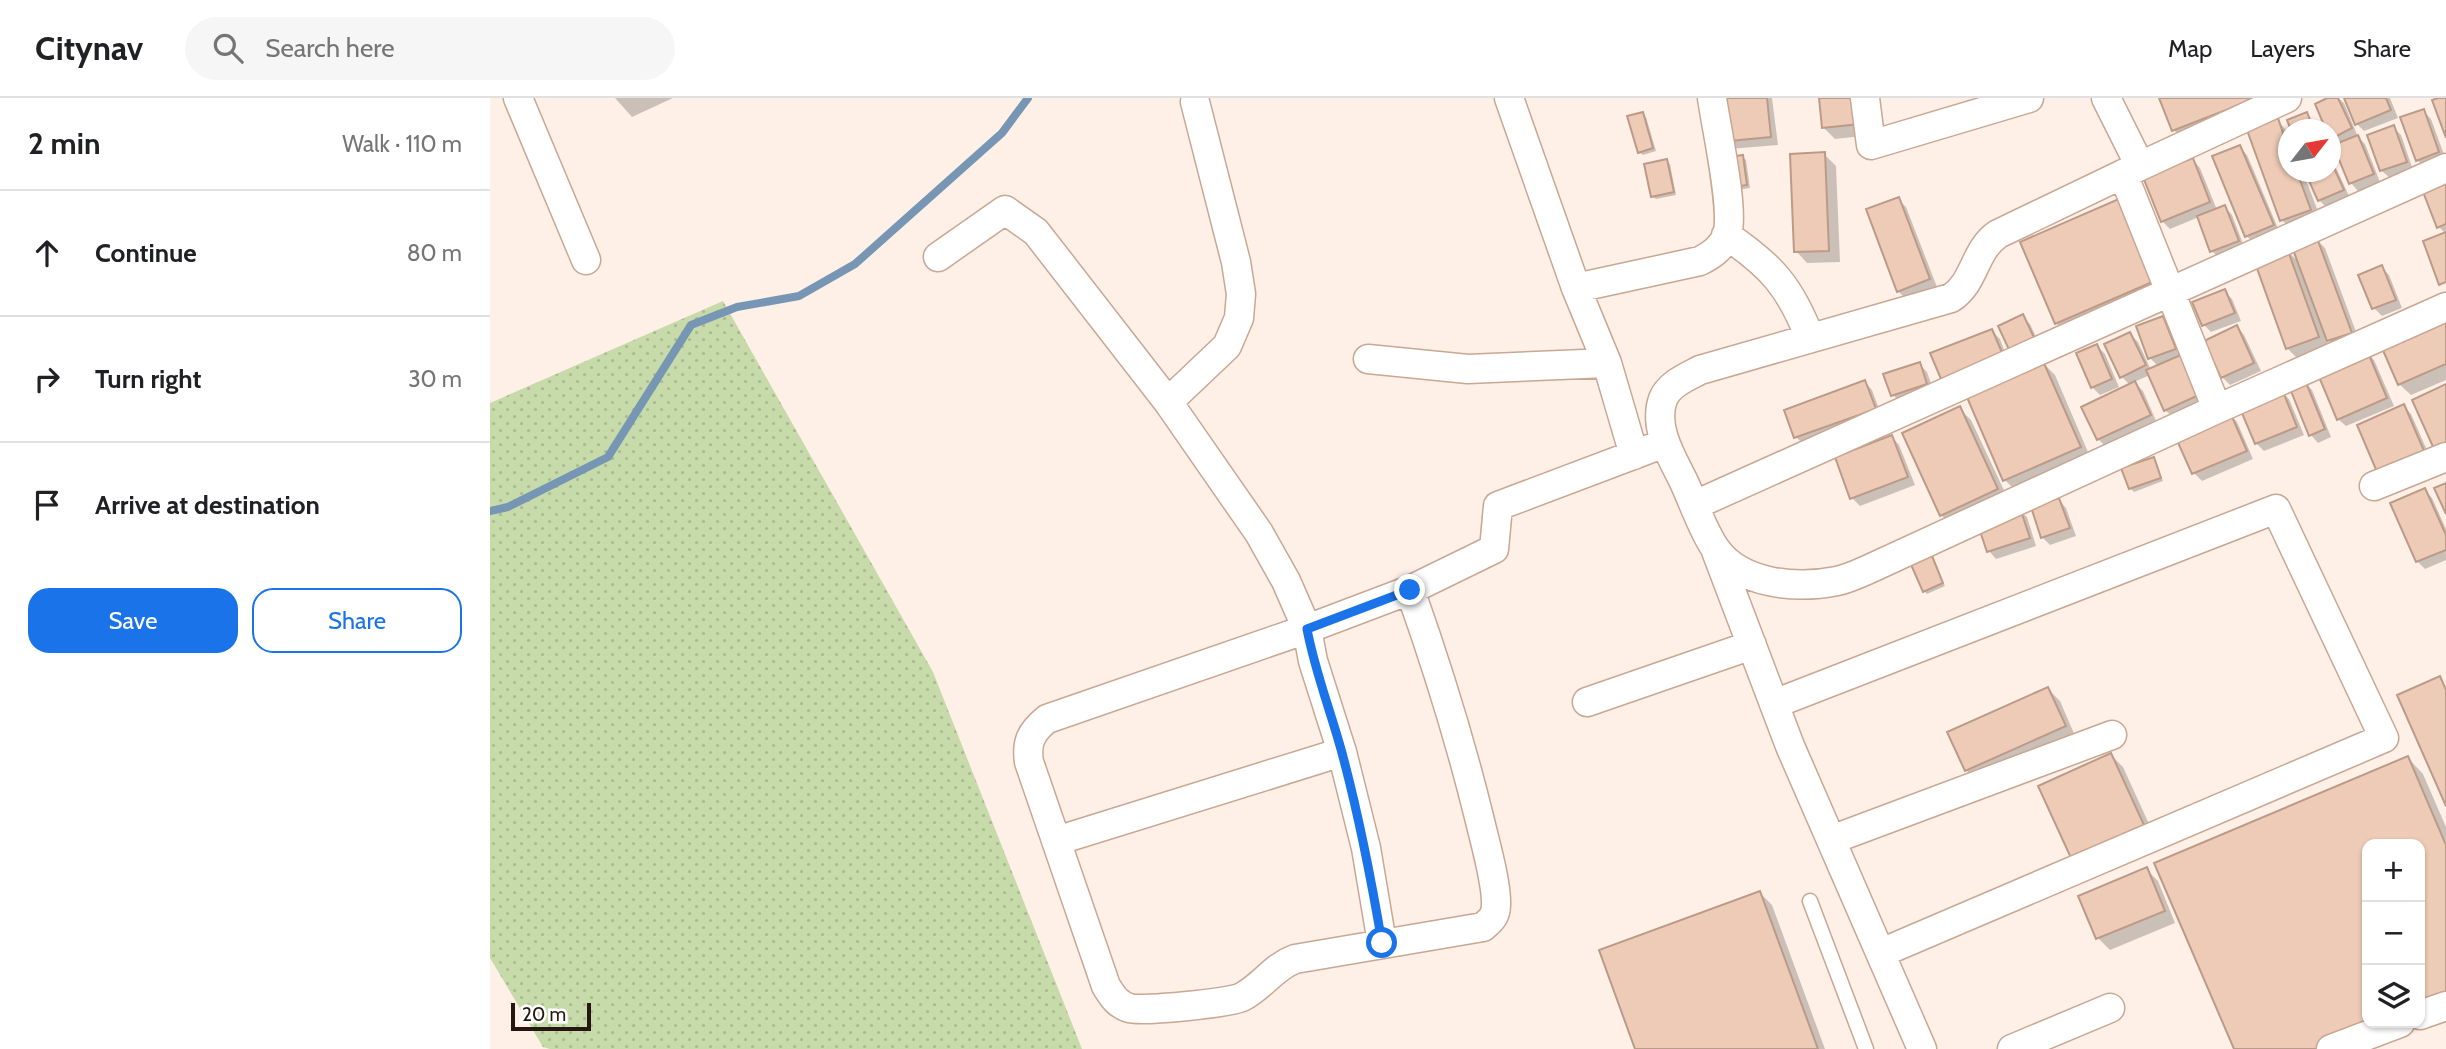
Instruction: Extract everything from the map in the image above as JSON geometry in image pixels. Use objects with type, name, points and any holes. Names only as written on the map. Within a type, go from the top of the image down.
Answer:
[{"type":"street","points":[[518,98],[586,260]]},
{"type":"street","points":[[1509,98],[1576,288],[1607,363],[1634,455]]},
{"type":"street","points":[[1576,288],[1700,261],[1711,256],[1721,246],[1727,235],[1730,219],[1712,98]]},
{"type":"street","points":[[1865,98],[1871,145],[2029,98]]},
{"type":"street","points":[[2106,98],[2170,291],[2217,409]]},
{"type":"street","points":[[1922,1049],[1774,704],[1715,548],[1665,443],[1660,421],[1664,398],[1678,381],[1700,370],[1951,298],[1962,290],[1988,240],[1998,234],[2287,98]]},
{"type":"street","points":[[1168,402],[1227,346],[1239,318],[1241,295],[1236,262],[1195,102]]},
{"type":"street","points":[[1695,505],[2446,168]]},
{"type":"street","points":[[938,257],[1005,210],[1036,233],[1168,402],[1259,533],[1286,581],[1307,629],[1313,661],[1342,751],[1366,848],[1382,943]]},
{"type":"street","points":[[1727,235],[1751,252],[1782,283],[1797,305],[1810,338]]},
{"type":"street","points":[[1715,548],[1729,562],[1760,579],[1803,584],[1838,580],[1867,570],[2446,307]]},
{"type":"street","points":[[1368,359],[1468,369],[1607,363]]},
{"type":"street","points":[[1410,590],[1436,664],[1471,783],[1486,843],[1496,904],[1493,918],[1483,927],[1286,962],[1252,991],[1236,999],[1132,1010],[1116,1002],[1106,986],[1029,762],[1029,738],[1035,728],[1047,719],[1307,629],[1410,590],[1494,549],[1497,506],[1665,443]]},
{"type":"street","points":[[2374,486],[2446,457]]},
{"type":"street","points":[[1774,704],[2276,509],[2385,738],[1881,953]]},
{"type":"street","points":[[1587,702],[1752,645]]},
{"type":"street","points":[[1831,840],[2112,735]]},
{"type":"street","points":[[1056,841],[1342,751]]},
{"type":"street","points":[[2425,1014],[2446,1006]]},
{"type":"street","points":[[2011,1049],[2110,1008]]},
{"type":"street","points":[[2331,1049],[2387,1028]]},
{"type":"lane","points":[[1810,901],[1866,1049]]},
{"type":"green space","points":[[723,301],[933,672],[1082,1049],[550,1049],[543,1047],[490,958],[490,403]]},
{"type":"building","points":[[1715,98],[1767,98],[1771,137],[1719,142]]},
{"type":"building","points":[[1819,98],[1857,98],[1860,124],[1822,128]]},
{"type":"building","points":[[2159,98],[2257,98],[2172,131]]},
{"type":"building","points":[[2327,98],[2338,98],[2352,128],[2341,134],[2341,119],[2321,119],[2315,104]]},
{"type":"building","points":[[2344,98],[2386,98],[2391,110],[2355,125]]},
{"type":"building","points":[[2446,98],[2446,138],[2432,100]]},
{"type":"building","points":[[2424,109],[2439,152],[2416,161],[2400,117]]},
{"type":"building","points":[[1643,112],[1653,148],[1638,153],[1627,116]]},
{"type":"building","points":[[2307,112],[2310,119],[2290,119]]},
{"type":"building","points":[[2278,118],[2278,182],[2301,182],[2311,210],[2280,221],[2247,130]]},
{"type":"building","points":[[2394,125],[2407,162],[2380,171],[2367,135]]},
{"type":"building","points":[[2358,135],[2374,174],[2349,184],[2341,164],[2341,142]]},
{"type":"building","points":[[2240,145],[2274,225],[2245,237],[2212,156]]},
{"type":"building","points":[[1825,152],[1829,251],[1794,252],[1790,154]]},
{"type":"building","points":[[1743,155],[1747,185],[1726,188],[1722,158]]},
{"type":"building","points":[[2193,158],[2210,202],[2161,222],[2143,177]]},
{"type":"building","points":[[1667,159],[1674,192],[1651,197],[1644,164]]},
{"type":"building","points":[[2446,174],[2446,224],[2437,228],[2420,184]]},
{"type":"building","points":[[2309,182],[2340,182],[2344,190],[2318,201]]},
{"type":"building","points":[[1899,197],[1930,279],[1897,292],[1866,209]]},
{"type":"building","points":[[2121,198],[2157,280],[2055,324],[2020,242]]},
{"type":"building","points":[[2225,205],[2239,241],[2210,252],[2197,216]]},
{"type":"building","points":[[2446,232],[2446,282],[2439,285],[2423,241]]},
{"type":"building","points":[[2317,238],[2352,333],[2327,341],[2292,247]]},
{"type":"building","points":[[2287,248],[2319,337],[2286,349],[2254,260]]},
{"type":"building","points":[[2382,265],[2396,300],[2372,309],[2358,275]]},
{"type":"building","points":[[2225,289],[2235,313],[2202,326],[2192,302]]},
{"type":"building","points":[[2023,314],[2036,342],[2011,354],[1998,326]]},
{"type":"building","points":[[2163,316],[2176,349],[2148,359],[2136,326]]},
{"type":"building","points":[[2446,321],[2446,364],[2398,385],[2382,348]]},
{"type":"building","points":[[2237,325],[2254,363],[2221,378],[2204,341]]},
{"type":"building","points":[[1992,329],[2003,355],[1941,379],[1930,353]]},
{"type":"building","points":[[2130,332],[2146,365],[2120,378],[2104,344]]},
{"type":"building","points":[[2097,344],[2112,379],[2091,388],[2076,353]]},
{"type":"building","points":[[2367,350],[2387,398],[2337,420],[2317,372]]},
{"type":"building","points":[[2183,354],[2201,394],[2164,411],[2146,370]]},
{"type":"building","points":[[2043,361],[2081,447],[2003,481],[1966,395]]},
{"type":"building","points":[[1920,362],[1927,384],[1891,396],[1883,374]]},
{"type":"building","points":[[1865,380],[1876,409],[1794,438],[1784,410]]},
{"type":"building","points":[[2305,380],[2325,429],[2309,436],[2289,386]]},
{"type":"building","points":[[2135,381],[2151,415],[2097,440],[2081,407]]},
{"type":"building","points":[[2446,384],[2446,454],[2438,458],[2412,400]]},
{"type":"building","points":[[2282,389],[2297,427],[2255,444],[2239,406]]},
{"type":"building","points":[[2404,404],[2427,458],[2380,479],[2357,425]]},
{"type":"building","points":[[1960,406],[1998,489],[1940,516],[1902,433]]},
{"type":"building","points":[[2230,412],[2247,451],[2192,474],[2175,436]]},
{"type":"building","points":[[1892,435],[1908,477],[1850,499],[1835,457]]},
{"type":"building","points":[[2154,457],[2161,478],[2129,489],[2121,468]]},
{"type":"building","points":[[2446,483],[2446,514],[2434,488]]},
{"type":"building","points":[[2425,488],[2446,535],[2446,550],[2416,562],[2390,503]]},
{"type":"building","points":[[2059,498],[2070,528],[2041,538],[2031,507]]},
{"type":"building","points":[[2020,508],[2030,538],[1987,552],[1977,522]]},
{"type":"building","points":[[1930,551],[1943,583],[1923,592],[1909,560]]},
{"type":"building","points":[[2440,676],[2446,690],[2446,806],[2397,695]]},
{"type":"building","points":[[2048,687],[2066,726],[1965,771],[1947,732]]},
{"type":"building","points":[[2111,753],[2144,825],[2071,858],[2038,786]]},
{"type":"building","points":[[2408,756],[2446,845],[2446,994],[2425,1003],[2425,839],[2362,839],[2362,1028],[2367,1028],[2317,1049],[2234,1049],[2154,863]]},
{"type":"building","points":[[2147,867],[2165,911],[2096,939],[2078,896]]},
{"type":"building","points":[[1760,891],[1818,1049],[1635,1049],[1599,950]]},
{"type":"waterway","points":[[490,511],[508,507],[608,457],[691,325],[737,307],[799,296],[855,264],[1002,133],[1028,98]]},
{"type":"route","points":[[1382,943],[1366,848],[1342,751],[1313,661],[1307,629],[1410,590]]}]
